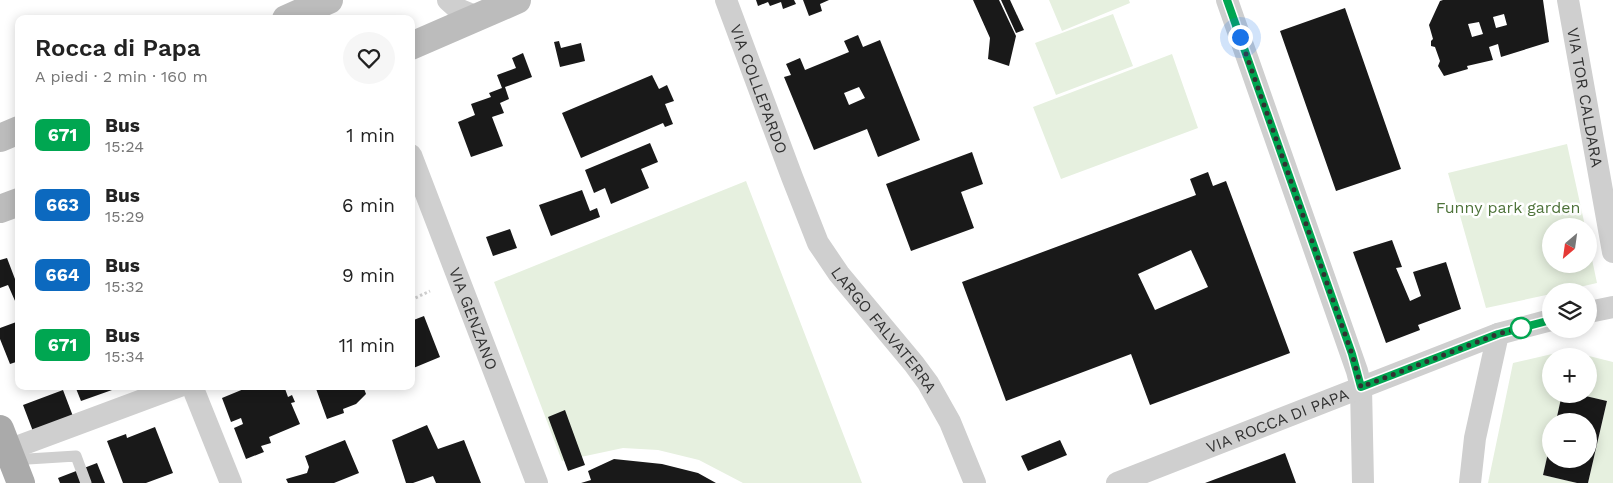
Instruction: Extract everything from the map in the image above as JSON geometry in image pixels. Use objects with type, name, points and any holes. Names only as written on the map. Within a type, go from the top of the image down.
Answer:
[{"type":"main road","points":[[295,15],[329,0]]},
{"type":"main road","points":[[415,44],[516,0]]},
{"type":"main road","points":[[0,209],[15,203]]},
{"type":"street","points":[[448,0],[458,9],[477,17]]},
{"type":"street","name":"VIA COLLEPARDO","points":[[726,0],[792,178]]},
{"type":"street","points":[[1227,0],[1352,354],[1361,387],[1363,483]]},
{"type":"street","name":"VIA TOR CALDARA","points":[[1568,0],[1613,252]]},
{"type":"street","name":"VIA GENZANO","points":[[415,165],[536,483]]},
{"type":"street","name":"LARGO FALVATERRA","points":[[792,178],[824,253],[839,274],[914,364],[936,396],[954,431],[975,483]]},
{"type":"street","points":[[1597,310],[1613,307]]},
{"type":"street","name":"VIA ROCCA DI PAPA","points":[[1117,483],[1498,334],[1542,322]]},
{"type":"street","points":[[1470,483],[1475,438],[1498,334]]},
{"type":"street","points":[[10,456],[170,390]]},
{"type":"street","points":[[194,390],[231,483]]},
{"type":"lane","points":[[10,456],[76,456],[86,483]]},
{"type":"path","points":[[415,298],[430,291]]},
{"type":"green space","points":[[1049,0],[1129,0],[1130,3],[1062,31]]},
{"type":"green space","points":[[1113,14],[1133,66],[1056,95],[1035,43]]},
{"type":"green space","points":[[1172,54],[1198,128],[1061,179],[1033,107]]},
{"type":"green space","name":"Funny park garden","points":[[1567,144],[1583,218],[1542,218],[1542,273],[1595,273],[1597,283],[1542,283],[1542,296],[1486,308],[1448,173]]},
{"type":"green space","points":[[746,181],[862,483],[743,483],[699,460],[658,450],[623,448],[562,461],[494,282]]},
{"type":"green space","points":[[1542,356],[1542,403],[1560,403],[1558,413],[1542,413],[1542,468],[1545,468],[1543,475],[1577,483],[1488,483],[1513,363]]},
{"type":"green space","points":[[1597,358],[1613,362],[1613,483],[1588,483],[1591,468],[1597,468],[1597,444],[1607,401],[1597,399]]},
{"type":"building","points":[[756,0],[794,0],[796,4],[783,9],[781,2],[770,6],[768,2],[758,6]]},
{"type":"building","points":[[803,0],[829,0],[820,4],[822,11],[809,16]]},
{"type":"building","points":[[973,0],[999,0],[1016,36],[1009,66],[988,59],[990,38]]},
{"type":"building","points":[[1001,0],[1010,0],[1024,30],[1016,33]]},
{"type":"building","points":[[1543,0],[1549,42],[1501,57],[1498,44],[1489,47],[1493,60],[1467,66],[1468,69],[1444,76],[1438,66],[1440,61],[1435,47],[1431,46],[1433,39],[1429,25],[1440,1]],"holes":[[[1504,14],[1507,25],[1496,28],[1493,17]],[[1479,22],[1483,34],[1472,37],[1468,24]]]},
{"type":"building","points":[[1345,8],[1401,169],[1336,191],[1280,31]]},
{"type":"building","points":[[858,35],[863,47],[880,40],[920,140],[878,157],[867,129],[814,150],[784,77],[791,75],[786,64],[800,58],[805,70],[849,52],[844,41]],"holes":[[[859,87],[865,98],[849,105],[844,93]]]},
{"type":"building","points":[[559,41],[561,48],[581,43],[585,61],[560,67],[554,42]]},
{"type":"building","points":[[523,53],[532,77],[505,87],[509,99],[500,103],[504,113],[492,117],[503,146],[471,157],[458,122],[475,115],[471,104],[491,97],[489,93],[502,88],[497,75],[516,68],[512,58]]},
{"type":"building","points":[[652,75],[659,89],[667,85],[674,101],[665,104],[673,124],[665,127],[663,123],[581,158],[562,113]]},
{"type":"building","points":[[650,143],[658,162],[641,169],[649,188],[611,204],[605,188],[594,193],[585,170]]},
{"type":"building","points":[[972,152],[983,184],[961,192],[974,228],[911,251],[886,184]]},
{"type":"building","points":[[1208,172],[1213,186],[1226,181],[1290,353],[1150,405],[1131,354],[1006,401],[962,282],[1196,195],[1190,179]],"holes":[[[1191,250],[1208,287],[1155,310],[1138,274]]]},
{"type":"building","points":[[582,190],[590,211],[597,208],[600,217],[551,236],[539,205]]},
{"type":"building","points":[[510,229],[517,248],[493,256],[486,237]]},
{"type":"building","points":[[1392,240],[1402,267],[1396,268],[1410,301],[1421,296],[1413,272],[1446,262],[1461,309],[1418,325],[1420,330],[1386,343],[1353,252]]},
{"type":"building","points":[[7,258],[15,279],[15,301],[8,285],[0,288],[0,260]]},
{"type":"building","points":[[424,316],[440,357],[415,367],[415,319]]},
{"type":"building","points":[[15,322],[15,362],[10,364],[0,339],[0,328]]},
{"type":"building","points":[[63,390],[74,419],[34,434],[23,405]]},
{"type":"building","points":[[77,390],[112,390],[81,401]]},
{"type":"building","points":[[241,390],[285,390],[288,397],[292,395],[295,402],[291,403],[300,424],[269,437],[271,443],[261,446],[264,452],[246,459],[234,428],[243,424],[241,418],[231,422],[222,398]]},
{"type":"building","points":[[316,390],[364,390],[366,394],[356,404],[343,409],[344,413],[327,419]]},
{"type":"building","points":[[1597,399],[1607,401],[1597,444],[1597,413],[1558,413],[1560,403],[1597,403]]},
{"type":"building","points":[[565,410],[585,465],[568,471],[548,417]]},
{"type":"building","points":[[427,425],[438,449],[464,440],[481,483],[436,483],[433,476],[413,483],[406,483],[392,440]]},
{"type":"building","points":[[155,427],[173,473],[146,483],[123,483],[107,441],[126,434],[127,438]]},
{"type":"building","points":[[345,440],[359,473],[334,483],[288,483],[286,479],[307,473],[309,467],[305,456]]},
{"type":"building","points":[[1060,440],[1067,455],[1028,471],[1021,456]]},
{"type":"building","points":[[1285,453],[1296,483],[1205,483]]},
{"type":"building","points":[[614,459],[662,464],[698,473],[716,483],[581,483],[591,480],[588,471]]},
{"type":"building","points":[[97,463],[105,483],[60,483],[58,478]]},
{"type":"building","points":[[1545,468],[1591,468],[1588,483],[1577,483],[1543,475]]},
{"type":"bus line","name":"671","points":[[1227,0],[1352,354],[1361,387],[1498,334],[1542,322]]},
{"type":"route","points":[[1240,37],[1352,354],[1361,387],[1498,334],[1521,328]]}]
